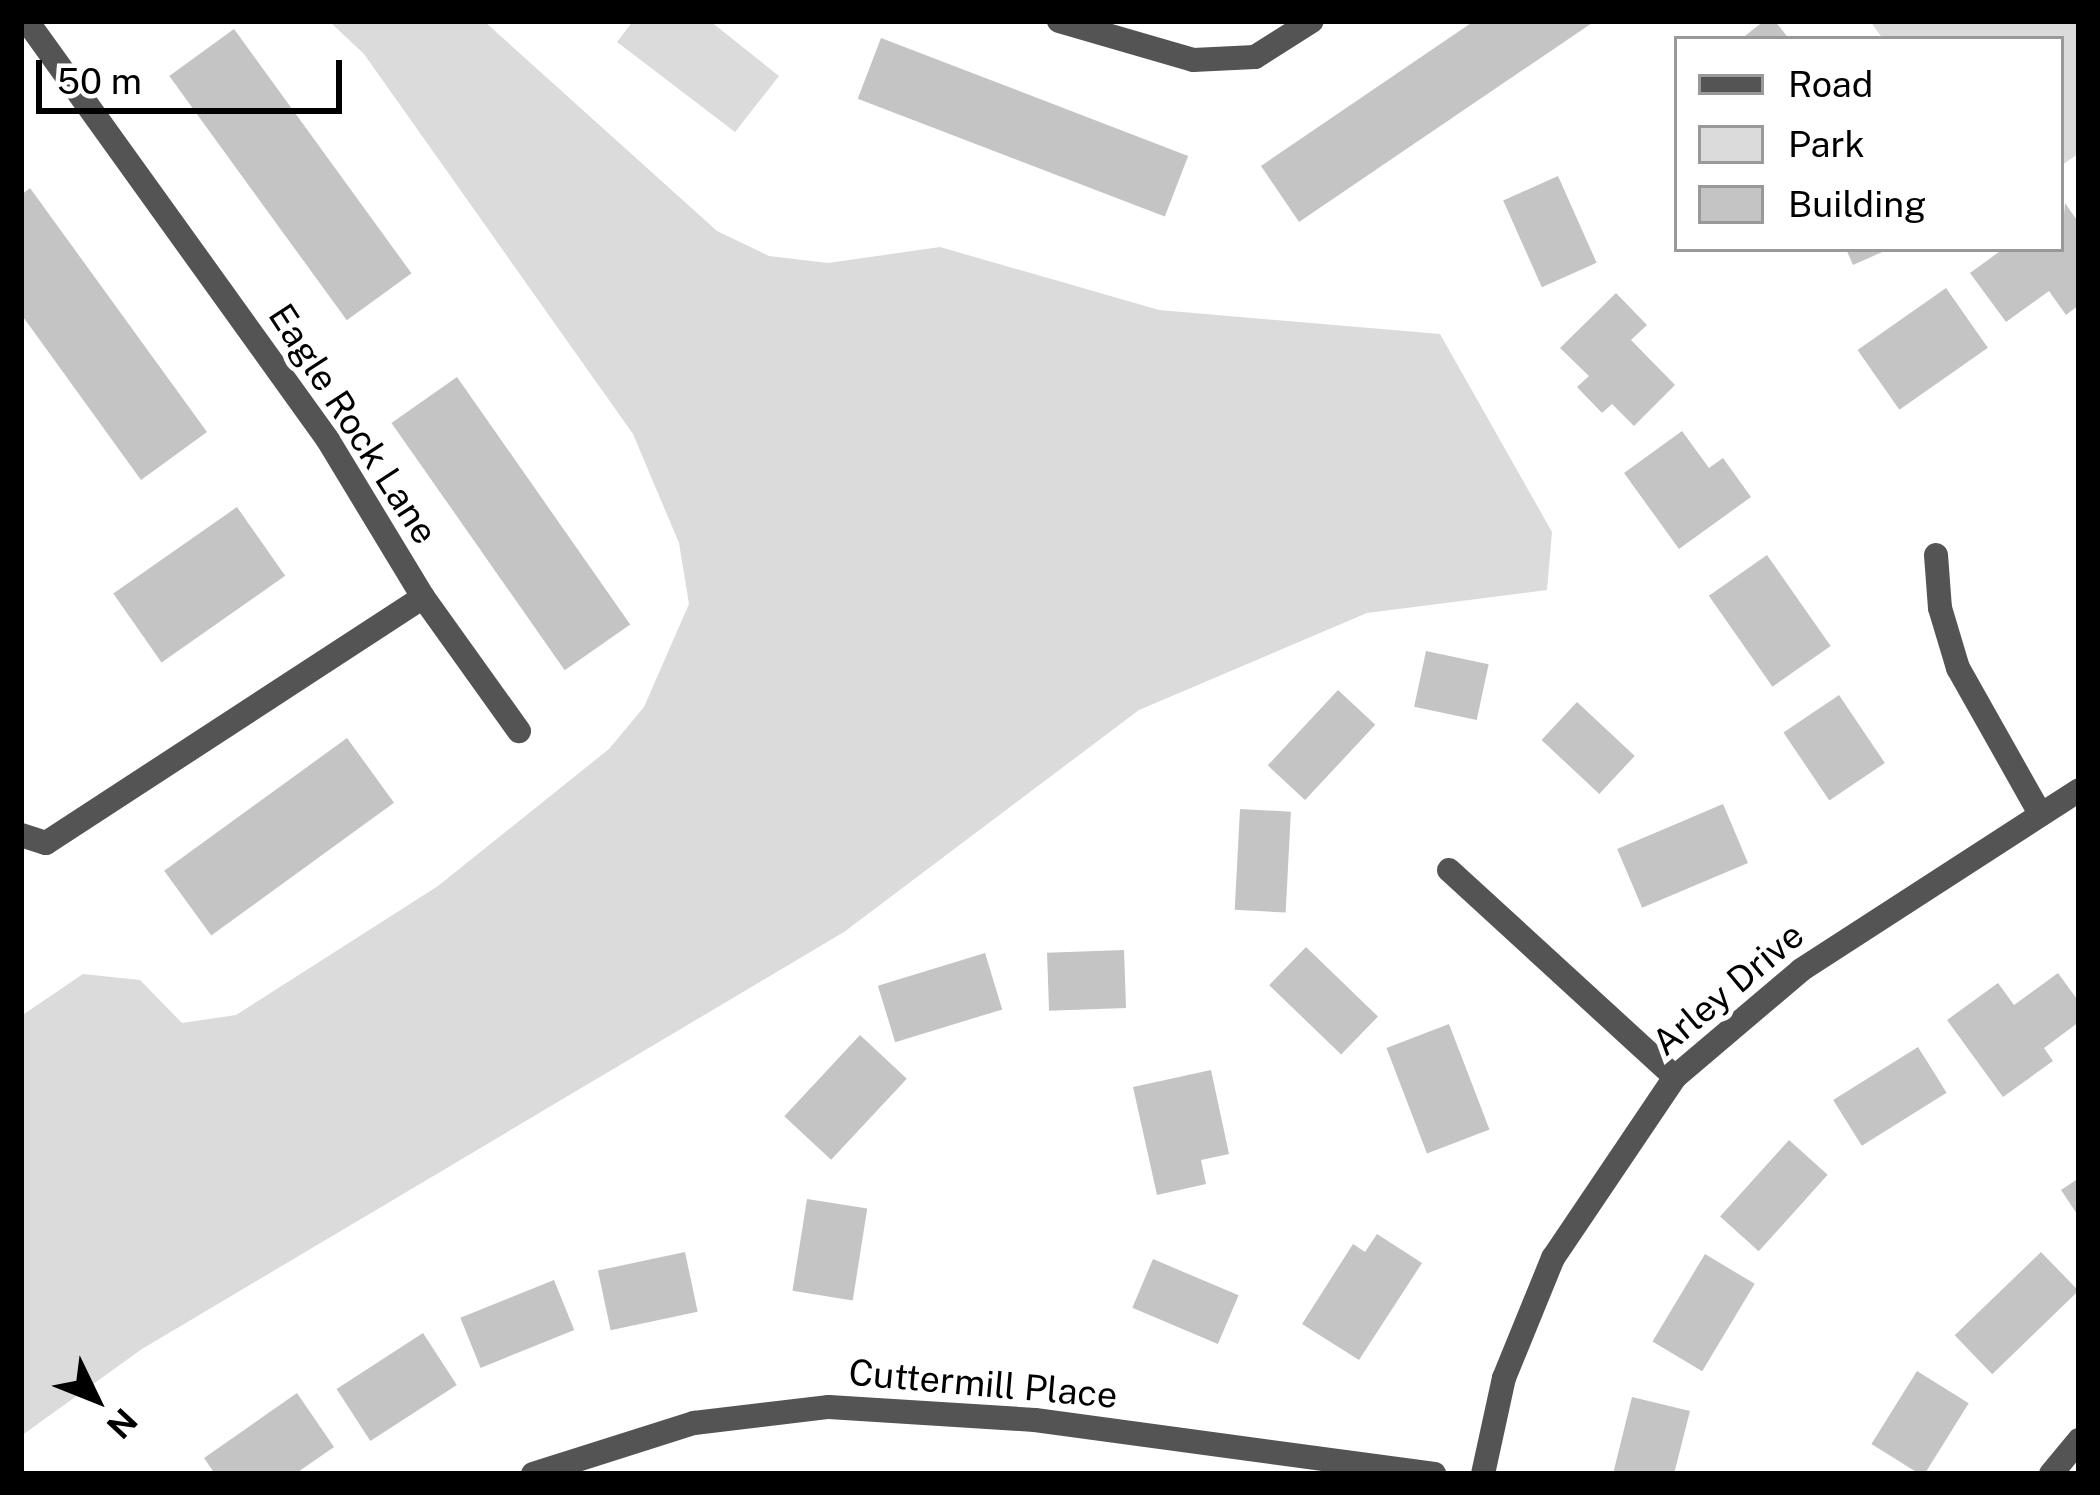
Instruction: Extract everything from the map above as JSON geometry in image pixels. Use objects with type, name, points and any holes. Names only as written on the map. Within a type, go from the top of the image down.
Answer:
[{"type":"street","name":"Eagle Rock Lane","points":[[21,835],[46,843],[423,597],[328,440],[27,21]]},
{"type":"street","points":[[1059,21],[1193,61],[1256,58],[1312,21]]},
{"type":"street","points":[[1936,556],[1958,668],[2039,812]]},
{"type":"street","points":[[423,597],[519,730]]},
{"type":"street","name":"Arley Drive","points":[[1483,1474],[1504,1378],[1553,1258],[1675,1077],[1801,970],[2079,790]]},
{"type":"street","points":[[1449,870],[1675,1077]]},
{"type":"street","name":"Cuttermill Place","points":[[533,1474],[694,1423],[829,1407],[1035,1420],[1434,1474]]},
{"type":"street","points":[[2051,1474],[2079,1440]]},
{"type":"green space","points":[[329,21],[484,21],[717,231],[769,256],[828,263],[940,247],[1159,310],[1440,334],[1552,532],[1547,590],[1367,613],[1139,710],[844,932],[142,1349],[21,1436],[21,1016],[83,974],[140,980],[182,1023],[236,1015],[438,886],[609,749],[644,707],[689,604],[679,543],[633,434],[364,54]]},
{"type":"green space","points":[[633,21],[710,21],[779,76],[735,132],[617,42]]},
{"type":"green space","points":[[1870,21],[2079,21],[2079,153],[2064,164],[2064,36],[1881,36]]},
{"type":"building","points":[[1474,21],[1595,21],[1299,222],[1261,166]]},
{"type":"building","points":[[1764,21],[1775,21],[1787,36],[1745,36]]},
{"type":"building","points":[[234,29],[412,273],[347,320],[169,76]]},
{"type":"building","points":[[881,38],[1188,156],[1165,217],[858,99]]},
{"type":"building","points":[[1558,176],[1597,263],[1542,287],[1503,200]]},
{"type":"building","points":[[30,188],[207,432],[141,480],[21,314],[21,195]]},
{"type":"building","points":[[2065,203],[2079,223],[2079,305],[2066,315],[2049,291],[2006,322],[1970,273],[1999,252],[2064,252]]},
{"type":"building","points":[[1847,252],[1882,252],[1853,265]]},
{"type":"building","points":[[1946,288],[1988,348],[1899,410],[1858,350]]},
{"type":"building","points":[[1616,293],[1647,325],[1631,340],[1675,385],[1634,426],[1612,404],[1602,413],[1577,387],[1589,376],[1560,348]]},
{"type":"building","points":[[457,377],[630,624],[565,670],[391,423]]},
{"type":"building","points":[[1682,431],[1709,468],[1723,458],[1751,497],[1679,549],[1624,473]]},
{"type":"building","points":[[237,507],[285,576],[161,662],[113,594]]},
{"type":"building","points":[[1767,555],[1831,646],[1773,687],[1709,596]]},
{"type":"building","points":[[1426,651],[1489,664],[1477,720],[1414,707]]},
{"type":"building","points":[[1338,690],[1375,725],[1305,800],[1268,765]]},
{"type":"building","points":[[1839,695],[1885,763],[1829,800],[1783,732]]},
{"type":"building","points":[[1577,702],[1635,756],[1599,794],[1542,740]]},
{"type":"building","points":[[347,738],[394,803],[211,936],[164,871]]},
{"type":"building","points":[[1723,804],[1748,863],[1642,908],[1617,849]]},
{"type":"building","points":[[1240,809],[1291,812],[1286,913],[1235,910]]},
{"type":"building","points":[[1306,947],[1378,1016],[1341,1055],[1269,985]]},
{"type":"building","points":[[1124,950],[1126,1008],[1049,1011],[1047,953]]},
{"type":"building","points":[[985,953],[1002,1009],[895,1042],[878,986]]},
{"type":"building","points":[[2058,973],[2079,1002],[2079,1022],[2044,1048],[2053,1061],[2003,1097],[1947,1020],[1998,983],[2014,1005]]},
{"type":"building","points":[[1449,1024],[1489,1129],[1427,1154],[1386,1048]]},
{"type":"building","points":[[860,1035],[907,1079],[831,1160],[784,1116]]},
{"type":"building","points":[[1918,1047],[1947,1093],[1862,1146],[1833,1100]]},
{"type":"building","points":[[1211,1070],[1229,1154],[1201,1160],[1206,1184],[1157,1195],[1133,1087]]},
{"type":"building","points":[[1789,1140],[1828,1175],[1759,1251],[1720,1217]]},
{"type":"building","points":[[2079,1178],[2079,1217],[2061,1190]]},
{"type":"building","points":[[807,1199],[867,1209],[853,1300],[792,1291]]},
{"type":"building","points":[[1377,1234],[1422,1263],[1359,1360],[1302,1324],[1353,1244],[1365,1252]]},
{"type":"building","points":[[685,1252],[698,1312],[611,1330],[598,1271]]},
{"type":"building","points":[[2041,1252],[2079,1291],[1992,1374],[1955,1335]]},
{"type":"building","points":[[1705,1254],[1755,1284],[1702,1371],[1652,1341]]},
{"type":"building","points":[[1153,1259],[1239,1295],[1218,1344],[1132,1308]]},
{"type":"building","points":[[554,1280],[574,1330],[481,1368],[460,1318]]},
{"type":"building","points":[[423,1333],[457,1385],[370,1441],[337,1389]]},
{"type":"building","points":[[1917,1371],[1969,1403],[1925,1474],[1871,1444]]},
{"type":"building","points":[[297,1393],[334,1447],[295,1474],[215,1474],[204,1458]]},
{"type":"building","points":[[1632,1397],[1690,1411],[1674,1474],[1613,1474]]}]
